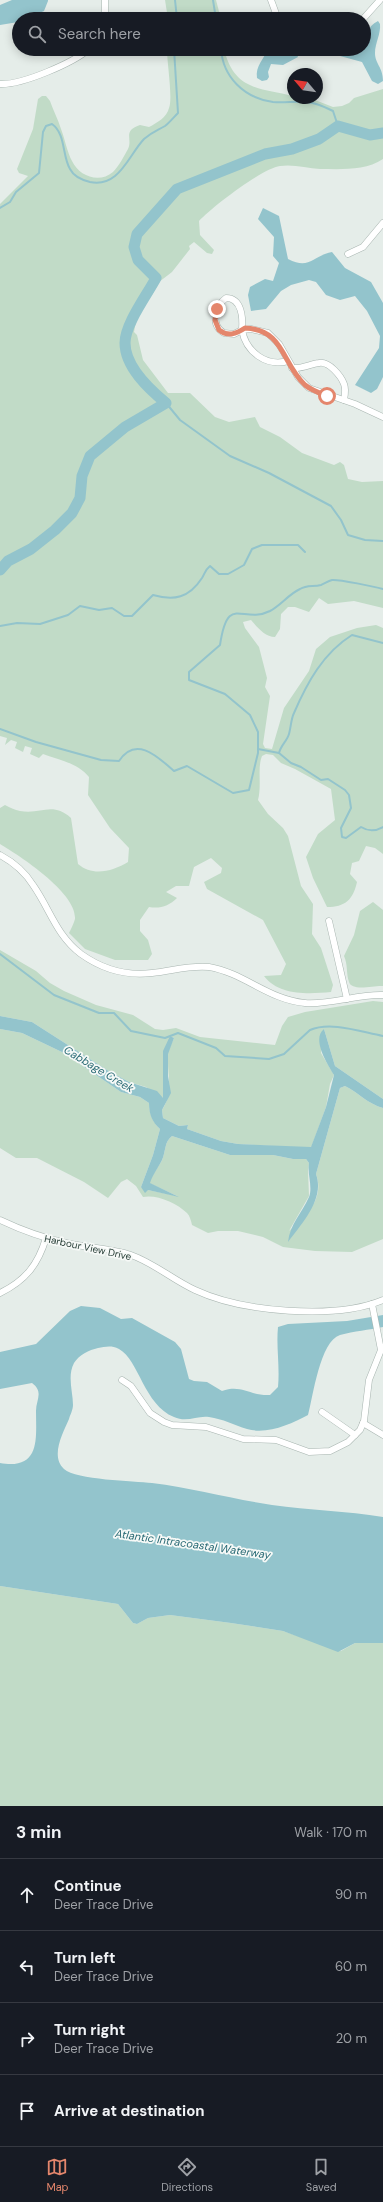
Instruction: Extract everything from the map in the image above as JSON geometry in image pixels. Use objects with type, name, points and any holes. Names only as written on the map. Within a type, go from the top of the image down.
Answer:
[{"type":"street","points":[[105,0],[105,12]]},
{"type":"street","points":[[271,0],[275,12]]},
{"type":"street","points":[[369,12],[380,0]]},
{"type":"street","points":[[0,84],[24,80],[79,56]]},
{"type":"street","points":[[348,254],[363,247],[383,223]]},
{"type":"street","points":[[288,361],[274,362],[258,357],[243,336],[242,330],[243,322],[239,304],[233,299],[226,298],[220,304],[216,314],[217,328],[224,333],[230,335],[242,330],[251,329],[268,333],[279,344],[292,368],[309,388],[327,396],[344,400],[383,417]]},
{"type":"street","points":[[292,368],[300,368],[321,363],[326,364],[336,371],[344,385],[344,400]]},
{"type":"street","points":[[0,855],[19,868],[33,884],[63,937],[80,953],[100,965],[121,972],[142,974],[188,967],[209,967],[231,973],[284,999],[307,1003],[383,995]]},
{"type":"street","points":[[329,921],[346,999]]},
{"type":"street","name":"Harbour View Drive","points":[[0,1220],[46,1238],[132,1256],[195,1290],[238,1304],[273,1309],[305,1311],[351,1308],[372,1304],[383,1300]]},
{"type":"street","points":[[0,1293],[20,1282],[30,1271],[38,1260],[46,1238]]},
{"type":"street","points":[[122,1380],[133,1390],[150,1413],[172,1425],[206,1427],[243,1439],[276,1440],[318,1453],[338,1448],[355,1435],[363,1423],[367,1412],[369,1380],[381,1350],[379,1331],[372,1304]]},
{"type":"street","points":[[322,1412],[355,1435]]},
{"type":"street","points":[[363,1423],[383,1435]]},
{"type":"green space","points":[[165,0],[216,0],[219,12],[167,12]]},
{"type":"green space","points":[[167,56],[226,56],[234,73],[241,80],[259,88],[287,95],[287,104],[323,103],[333,107],[342,106],[349,103],[354,98],[383,89],[383,159],[369,166],[344,169],[280,166],[262,173],[238,189],[199,221],[200,235],[214,250],[212,254],[207,253],[194,242],[189,246],[190,249],[172,272],[159,282],[152,295],[149,296],[136,321],[134,332],[137,335],[143,360],[168,393],[190,393],[215,417],[229,422],[255,417],[260,427],[280,437],[302,453],[334,465],[340,462],[344,465],[348,479],[362,482],[383,481],[383,608],[354,601],[328,604],[319,598],[309,612],[295,607],[288,607],[281,614],[280,629],[275,637],[271,637],[265,633],[251,620],[243,622],[245,628],[259,647],[267,678],[265,687],[270,696],[263,744],[265,748],[272,749],[284,708],[309,671],[316,649],[330,637],[357,628],[376,625],[383,628],[383,854],[375,848],[366,846],[359,861],[352,863],[350,874],[357,882],[353,894],[343,904],[339,906],[327,907],[313,878],[306,857],[318,834],[335,820],[331,789],[281,763],[273,755],[266,754],[262,756],[261,761],[258,800],[268,814],[283,828],[288,836],[301,886],[313,904],[312,934],[321,948],[333,985],[331,992],[295,992],[270,983],[264,976],[281,975],[286,964],[263,920],[207,889],[204,882],[221,873],[222,868],[211,858],[194,867],[189,886],[176,886],[166,892],[177,898],[174,901],[168,905],[157,908],[149,907],[140,920],[140,931],[148,940],[152,954],[148,960],[115,960],[85,949],[69,933],[75,919],[73,909],[67,898],[46,876],[0,844],[0,808],[5,805],[18,811],[27,812],[52,809],[58,810],[71,818],[78,864],[90,870],[103,871],[116,868],[128,862],[129,848],[110,828],[88,795],[89,777],[85,772],[62,760],[43,754],[39,758],[30,754],[32,748],[25,746],[23,752],[15,748],[17,742],[11,740],[5,745],[7,738],[0,736],[0,204],[28,176],[19,173],[17,169],[33,129],[38,99],[42,96],[46,96],[50,101],[60,125],[69,154],[75,166],[84,174],[96,178],[108,176],[119,164],[128,149],[131,130],[140,125],[149,127],[155,124],[166,114],[170,103]]},
{"type":"green space","points":[[373,902],[383,910],[383,986],[354,987],[349,982],[344,956],[354,935],[360,911]]},
{"type":"green space","points":[[0,950],[36,971],[50,983],[96,1005],[133,1015],[155,1029],[163,1030],[176,1028],[200,1037],[275,1045],[282,1026],[288,1017],[305,1012],[373,1001],[383,1002],[383,1099],[335,1066],[324,1029],[321,1053],[334,1075],[330,1084],[326,1107],[311,1148],[238,1144],[221,1141],[187,1129],[188,1125],[179,1126],[163,1118],[162,1110],[166,1103],[169,1090],[168,1057],[164,1099],[146,1087],[129,1082],[107,1070],[32,1022],[0,1016]],"holes":[[[170,1036],[174,1038],[169,1052]]]},
{"type":"green space","points":[[0,1029],[22,1033],[64,1053],[121,1092],[140,1097],[149,1103],[152,1118],[160,1129],[153,1155],[141,1187],[148,1190],[177,1196],[149,1183],[162,1160],[166,1144],[172,1136],[230,1155],[273,1155],[293,1159],[306,1159],[309,1163],[309,1196],[289,1231],[302,1219],[316,1199],[318,1183],[316,1174],[340,1088],[345,1086],[373,1104],[383,1108],[383,1239],[352,1252],[315,1251],[283,1247],[263,1237],[238,1231],[218,1231],[208,1233],[192,1225],[188,1214],[178,1206],[160,1198],[148,1196],[143,1197],[136,1186],[127,1179],[121,1182],[108,1198],[84,1182],[37,1158],[16,1158],[0,1148]]},
{"type":"green space","points":[[0,1586],[118,1604],[133,1623],[137,1624],[148,1618],[170,1615],[283,1631],[341,1651],[355,1643],[383,1643],[383,1806],[0,1806]]},
{"type":"water","points":[[12,0],[48,0],[44,11],[12,12],[12,23],[0,25],[0,5]]},
{"type":"water","points":[[378,21],[380,24],[375,57],[382,72],[383,81],[378,84],[372,81],[362,62],[340,56],[371,56],[371,26]]},
{"type":"water","points":[[264,56],[298,57],[283,65],[271,64],[268,72],[269,77],[267,80],[262,81],[257,78],[257,70]]},
{"type":"water","points":[[263,208],[279,216],[288,259],[295,262],[306,263],[332,252],[345,268],[371,282],[383,303],[383,377],[377,389],[371,393],[355,385],[379,348],[380,336],[367,311],[355,296],[340,300],[326,295],[316,282],[309,280],[291,285],[281,291],[266,309],[251,311],[248,295],[250,287],[265,279],[273,281],[279,263],[273,256],[274,237],[258,219]]},
{"type":"water","name":"Cabbage Creek","points":[[0,1016],[32,1022],[107,1070],[129,1082],[157,1091],[163,1098],[163,1051],[170,1036],[174,1038],[168,1054],[168,1076],[171,1093],[162,1110],[163,1118],[179,1126],[188,1125],[187,1129],[221,1141],[238,1144],[311,1147],[326,1107],[334,1075],[325,1059],[320,1045],[320,1033],[324,1029],[335,1066],[383,1099],[383,1108],[373,1104],[345,1086],[340,1088],[316,1174],[318,1183],[315,1201],[311,1210],[288,1242],[291,1230],[310,1193],[309,1163],[306,1159],[293,1159],[273,1155],[230,1155],[172,1136],[166,1144],[162,1160],[150,1183],[179,1197],[148,1190],[145,1193],[141,1187],[153,1155],[160,1129],[152,1118],[149,1103],[140,1097],[121,1092],[64,1053],[22,1033],[0,1029]]},
{"type":"water","name":"Atlantic Intracoastal Waterway","points":[[81,1306],[100,1308],[121,1319],[132,1318],[175,1342],[181,1349],[189,1379],[207,1382],[222,1391],[229,1389],[240,1389],[263,1395],[270,1395],[278,1387],[278,1327],[288,1324],[347,1321],[383,1315],[383,1327],[340,1335],[333,1339],[322,1358],[318,1370],[308,1415],[287,1425],[271,1430],[263,1431],[247,1429],[209,1417],[179,1419],[174,1417],[164,1411],[156,1403],[132,1363],[119,1349],[113,1347],[98,1348],[84,1353],[74,1363],[72,1368],[71,1379],[73,1407],[59,1444],[58,1458],[64,1469],[70,1473],[80,1476],[167,1485],[272,1505],[383,1517],[383,1643],[355,1643],[338,1652],[283,1631],[231,1623],[170,1615],[148,1618],[137,1624],[133,1623],[118,1604],[0,1586],[0,1463],[13,1464],[23,1462],[29,1457],[33,1450],[36,1432],[36,1407],[39,1393],[36,1386],[32,1383],[0,1389],[0,1352],[36,1344],[70,1311]]},
{"type":"waterway","points":[[175,0],[176,12]]},
{"type":"waterway","points":[[213,0],[215,12]]},
{"type":"waterway","points":[[0,208],[10,202],[16,192],[39,173],[43,132],[46,126],[52,124],[60,133],[68,164],[76,176],[90,182],[100,183],[116,176],[144,139],[165,126],[178,113],[174,56]]},
{"type":"waterway","points":[[222,56],[226,69],[244,91],[263,100],[273,102],[307,102],[320,105],[333,111],[338,126]]},
{"type":"waterway","points":[[0,570],[8,561],[31,549],[55,530],[72,513],[80,498],[82,476],[90,456],[125,427],[166,403],[139,377],[133,369],[126,352],[126,335],[132,319],[156,278],[138,260],[134,247],[137,234],[177,189],[265,154],[292,149],[319,139],[338,126],[370,135],[383,133]]},
{"type":"waterway","points":[[166,403],[180,420],[230,456],[269,473],[331,506],[341,520],[348,535],[365,540],[383,541]]},
{"type":"waterway","points":[[0,626],[17,623],[40,624],[68,615],[80,606],[99,610],[112,608],[124,616],[132,616],[153,595],[174,598],[186,594],[197,585],[210,566],[219,574],[228,574],[244,565],[252,549],[262,545],[298,545],[305,552]]},
{"type":"waterway","points":[[0,729],[36,742],[101,760],[119,761],[126,753],[140,749],[154,755],[174,771],[187,766],[233,793],[249,790],[258,753],[258,732],[250,715],[225,694],[189,680],[189,672],[220,645],[223,629],[227,619],[232,615],[238,613],[252,615],[270,611],[300,589],[321,585],[332,580],[383,589]]},
{"type":"waterway","points":[[383,643],[352,635],[342,642],[324,660],[304,691],[293,715],[288,736],[279,753],[291,763],[301,767],[321,780],[328,779],[345,790],[349,795],[351,808],[341,828],[342,837],[346,838],[361,827],[367,830],[383,827]]},
{"type":"waterway","points":[[258,749],[279,753]]},
{"type":"waterway","points":[[0,954],[54,995],[99,1013],[114,1013],[131,1031],[165,1038],[178,1033],[216,1048],[225,1056],[269,1059],[284,1054],[310,1030],[318,1028],[346,1028],[383,1036]]},
{"type":"route","points":[[217,309],[215,323],[219,330],[230,335],[239,333],[245,328],[260,330],[268,333],[279,344],[292,368],[304,384],[309,388],[327,396]]}]
